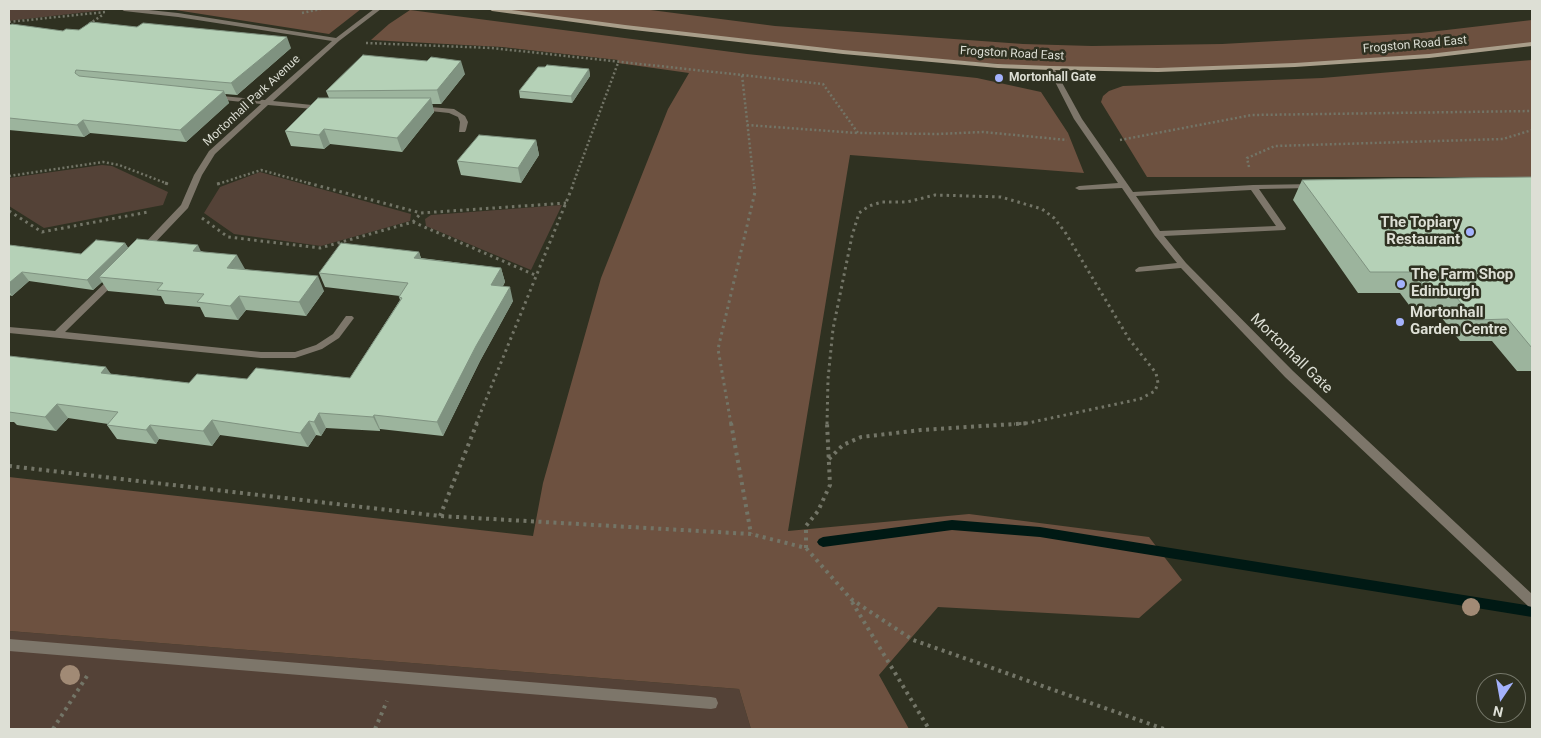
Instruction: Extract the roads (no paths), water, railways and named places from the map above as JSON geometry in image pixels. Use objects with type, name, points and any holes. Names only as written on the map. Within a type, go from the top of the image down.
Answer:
[{"type":"main road","name":"Frogston Road East","points":[[492,9],[625,27],[843,52],[998,66],[1051,68],[1158,70],[1320,64],[1429,56],[1532,44]]},
{"type":"street","points":[[124,9],[178,15],[337,40]]},
{"type":"street","name":"Mortonhall Park Avenue","points":[[140,254],[185,206],[198,175],[212,153],[337,40],[378,9]]},
{"type":"street","name":"Mortonhall Gate","points":[[1051,68],[1070,105],[1096,145],[1132,194],[1158,234],[1183,265],[1289,374],[1532,602]]},
{"type":"street","points":[[204,96],[334,109]]},
{"type":"street","points":[[410,108],[451,111],[461,116],[464,122],[462,130]]},
{"type":"street","points":[[1079,188],[1125,185]]},
{"type":"street","points":[[1132,194],[1320,186]]},
{"type":"street","points":[[1158,234],[1282,228],[1253,188]]},
{"type":"street","points":[[1139,270],[1183,265]]},
{"type":"street","points":[[57,335],[119,274]]},
{"type":"street","points":[[9,330],[261,355],[295,355],[319,347],[336,336],[349,318]]},
{"type":"street","points":[[9,645],[711,703]]},
{"type":"waterway","points":[[823,542],[952,525],[1040,532],[1532,612]]},
{"type":"place","name":"Mortonhall Gate","points":[[999,78]]},
{"type":"place","name":"The Topiary Restaurant","points":[[1470,232]]},
{"type":"place","name":"The Farm Shop Edinburgh","points":[[1401,284]]},
{"type":"place","name":"Mortonhall Garden Centre","points":[[1400,322]]}]
